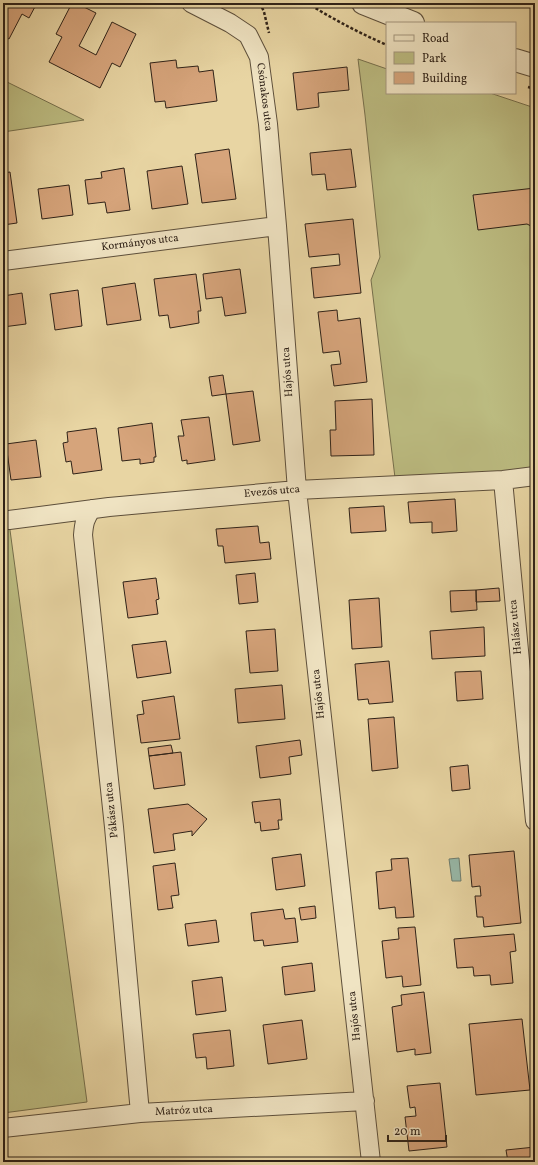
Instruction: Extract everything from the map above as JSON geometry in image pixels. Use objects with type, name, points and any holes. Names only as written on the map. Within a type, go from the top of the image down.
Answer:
[{"type":"street","name":"Csónakos utca","points":[[191,3],[230,23],[248,35],[259,57],[268,124],[277,226]]},
{"type":"street","points":[[363,3],[410,22]]},
{"type":"street","points":[[516,60],[535,66]]},
{"type":"street","name":"Kormányos utca","points":[[3,261],[277,226]]},
{"type":"street","name":"Hajós utca","points":[[277,226],[296,490],[371,1162]]},
{"type":"street","name":"Evezős utca","points":[[10,520],[92,509],[296,490],[502,480],[535,476]]},
{"type":"street","name":"Halász utca","points":[[502,480],[535,821]]},
{"type":"street","name":"Pákász utca","points":[[92,509],[84,524],[83,535],[114,827],[140,1113]]},
{"type":"street","name":"Matróz utca","points":[[3,1128],[140,1113],[365,1101]]},
{"type":"path","points":[[307,3],[331,18],[386,45]]},
{"type":"green space","points":[[358,59],[386,69],[386,94],[493,94],[535,108],[535,473],[396,486],[371,280],[380,257]]},
{"type":"green space","points":[[3,80],[84,120],[3,132]]},
{"type":"green space","points":[[3,478],[87,1102],[3,1113]]},
{"type":"shaded area","points":[[459,858],[461,881],[452,881],[449,859]]},
{"type":"building","points":[[6,3],[37,3],[29,18],[22,14],[9,39],[3,36],[3,5],[5,6]]},
{"type":"building","points":[[72,3],[76,3],[96,13],[79,46],[96,55],[112,22],[136,34],[120,67],[112,63],[100,88],[49,62],[62,37],[56,34]]},
{"type":"building","points":[[176,60],[177,68],[198,66],[199,72],[213,70],[217,101],[166,108],[165,101],[155,102],[150,63]]},
{"type":"building","points":[[347,67],[349,90],[318,93],[319,107],[297,110],[293,73]]},
{"type":"building","points":[[229,149],[236,199],[202,203],[195,154]]},
{"type":"building","points":[[351,149],[356,187],[327,190],[325,174],[312,175],[310,153]]},
{"type":"building","points":[[182,166],[188,204],[152,209],[147,171]]},
{"type":"building","points":[[124,168],[130,210],[107,213],[105,202],[88,204],[85,180],[102,178],[101,172]]},
{"type":"building","points":[[10,172],[17,223],[3,225],[3,173]]},
{"type":"building","points":[[69,185],[73,215],[42,219],[38,189]]},
{"type":"building","points":[[535,188],[535,228],[527,224],[478,230],[473,195]]},
{"type":"building","points":[[353,219],[361,293],[314,298],[311,268],[340,265],[339,254],[309,257],[305,224]]},
{"type":"building","points":[[240,269],[246,313],[225,316],[222,297],[206,299],[203,274]]},
{"type":"building","points":[[196,274],[201,311],[198,311],[199,323],[170,328],[168,315],[159,316],[154,279]]},
{"type":"building","points":[[135,283],[141,320],[107,325],[102,288]]},
{"type":"building","points":[[78,290],[82,326],[55,330],[50,294]]},
{"type":"building","points":[[22,293],[26,324],[3,327],[3,296]]},
{"type":"building","points":[[337,310],[338,321],[360,318],[367,382],[334,386],[331,365],[341,364],[339,351],[323,353],[318,312]]},
{"type":"building","points":[[223,375],[226,394],[212,396],[209,377]]},
{"type":"building","points":[[253,391],[260,441],[233,445],[226,394]]},
{"type":"building","points":[[372,399],[374,455],[331,456],[330,430],[336,430],[335,401]]},
{"type":"building","points":[[209,417],[215,460],[187,464],[187,460],[182,461],[178,436],[184,436],[181,420]]},
{"type":"building","points":[[152,423],[156,457],[154,457],[154,462],[140,464],[140,459],[122,461],[118,428]]},
{"type":"building","points":[[96,428],[102,470],[73,474],[71,461],[66,462],[63,443],[68,442],[67,432]]},
{"type":"building","points":[[36,440],[41,477],[11,480],[6,444]]},
{"type":"building","points":[[455,499],[457,531],[432,533],[432,522],[410,523],[408,502]]},
{"type":"building","points":[[384,506],[386,531],[351,533],[349,508]]},
{"type":"building","points":[[535,506],[535,530],[533,530],[532,507]]},
{"type":"building","points":[[258,526],[260,543],[269,542],[271,559],[225,563],[223,546],[218,546],[216,529]]},
{"type":"building","points":[[255,573],[258,602],[239,604],[236,575]]},
{"type":"building","points":[[156,578],[159,599],[156,600],[158,614],[128,618],[123,582]]},
{"type":"building","points":[[499,588],[500,601],[476,602],[476,590]]},
{"type":"building","points":[[476,590],[477,610],[451,612],[450,591]]},
{"type":"building","points":[[379,598],[382,647],[352,649],[349,600]]},
{"type":"building","points":[[484,627],[485,656],[432,659],[430,631]]},
{"type":"building","points":[[275,629],[278,671],[250,673],[246,631]]},
{"type":"building","points":[[166,641],[171,673],[137,678],[132,645]]},
{"type":"building","points":[[389,661],[393,702],[369,704],[368,699],[358,700],[355,664]]},
{"type":"building","points":[[481,671],[483,699],[457,701],[455,672]]},
{"type":"building","points":[[282,685],[285,719],[238,723],[235,689]]},
{"type":"building","points":[[174,696],[180,739],[141,743],[137,715],[144,714],[142,701]]},
{"type":"building","points":[[394,717],[398,768],[372,771],[368,719]]},
{"type":"building","points":[[300,740],[302,755],[289,757],[291,774],[260,778],[256,746]]},
{"type":"building","points":[[171,745],[173,753],[149,756],[148,748]]},
{"type":"building","points":[[181,752],[185,785],[154,789],[149,756]]},
{"type":"building","points":[[468,765],[470,789],[452,791],[450,767]]},
{"type":"building","points":[[280,799],[282,820],[278,820],[279,829],[261,831],[260,822],[255,823],[252,802]]},
{"type":"building","points":[[188,804],[207,819],[192,836],[192,831],[173,834],[175,850],[154,853],[148,809]]},
{"type":"building","points":[[514,851],[521,923],[484,927],[483,917],[477,917],[475,896],[481,896],[480,886],[472,887],[469,855]]},
{"type":"building","points":[[301,854],[305,886],[276,890],[272,858]]},
{"type":"building","points":[[408,858],[414,917],[396,918],[395,907],[379,909],[376,872],[392,870],[391,859]]},
{"type":"building","points":[[175,863],[179,895],[171,896],[173,908],[158,910],[153,866]]},
{"type":"building","points":[[315,906],[316,918],[301,920],[299,908]]},
{"type":"building","points":[[283,909],[285,919],[295,918],[298,942],[264,946],[263,940],[254,941],[251,913]]},
{"type":"building","points":[[216,920],[219,942],[188,946],[185,924]]},
{"type":"building","points":[[415,927],[421,985],[403,987],[402,976],[386,978],[382,941],[399,939],[398,928]]},
{"type":"building","points":[[514,934],[516,951],[510,952],[513,983],[491,985],[490,975],[474,976],[473,967],[457,968],[454,939]]},
{"type":"building","points":[[312,963],[315,991],[285,995],[282,967]]},
{"type":"building","points":[[222,977],[226,1011],[196,1015],[192,981]]},
{"type":"building","points":[[424,992],[431,1053],[415,1055],[415,1049],[397,1052],[392,1007],[402,1005],[401,995]]},
{"type":"building","points":[[522,1019],[530,1090],[476,1095],[469,1024]]},
{"type":"building","points":[[302,1020],[307,1059],[268,1064],[263,1025]]},
{"type":"building","points":[[230,1030],[234,1066],[207,1069],[206,1057],[196,1058],[193,1034]]},
{"type":"building","points":[[440,1083],[447,1147],[409,1151],[405,1117],[416,1116],[415,1107],[410,1108],[407,1086]]},
{"type":"building","points":[[535,1147],[535,1162],[508,1162],[506,1150]]}]
